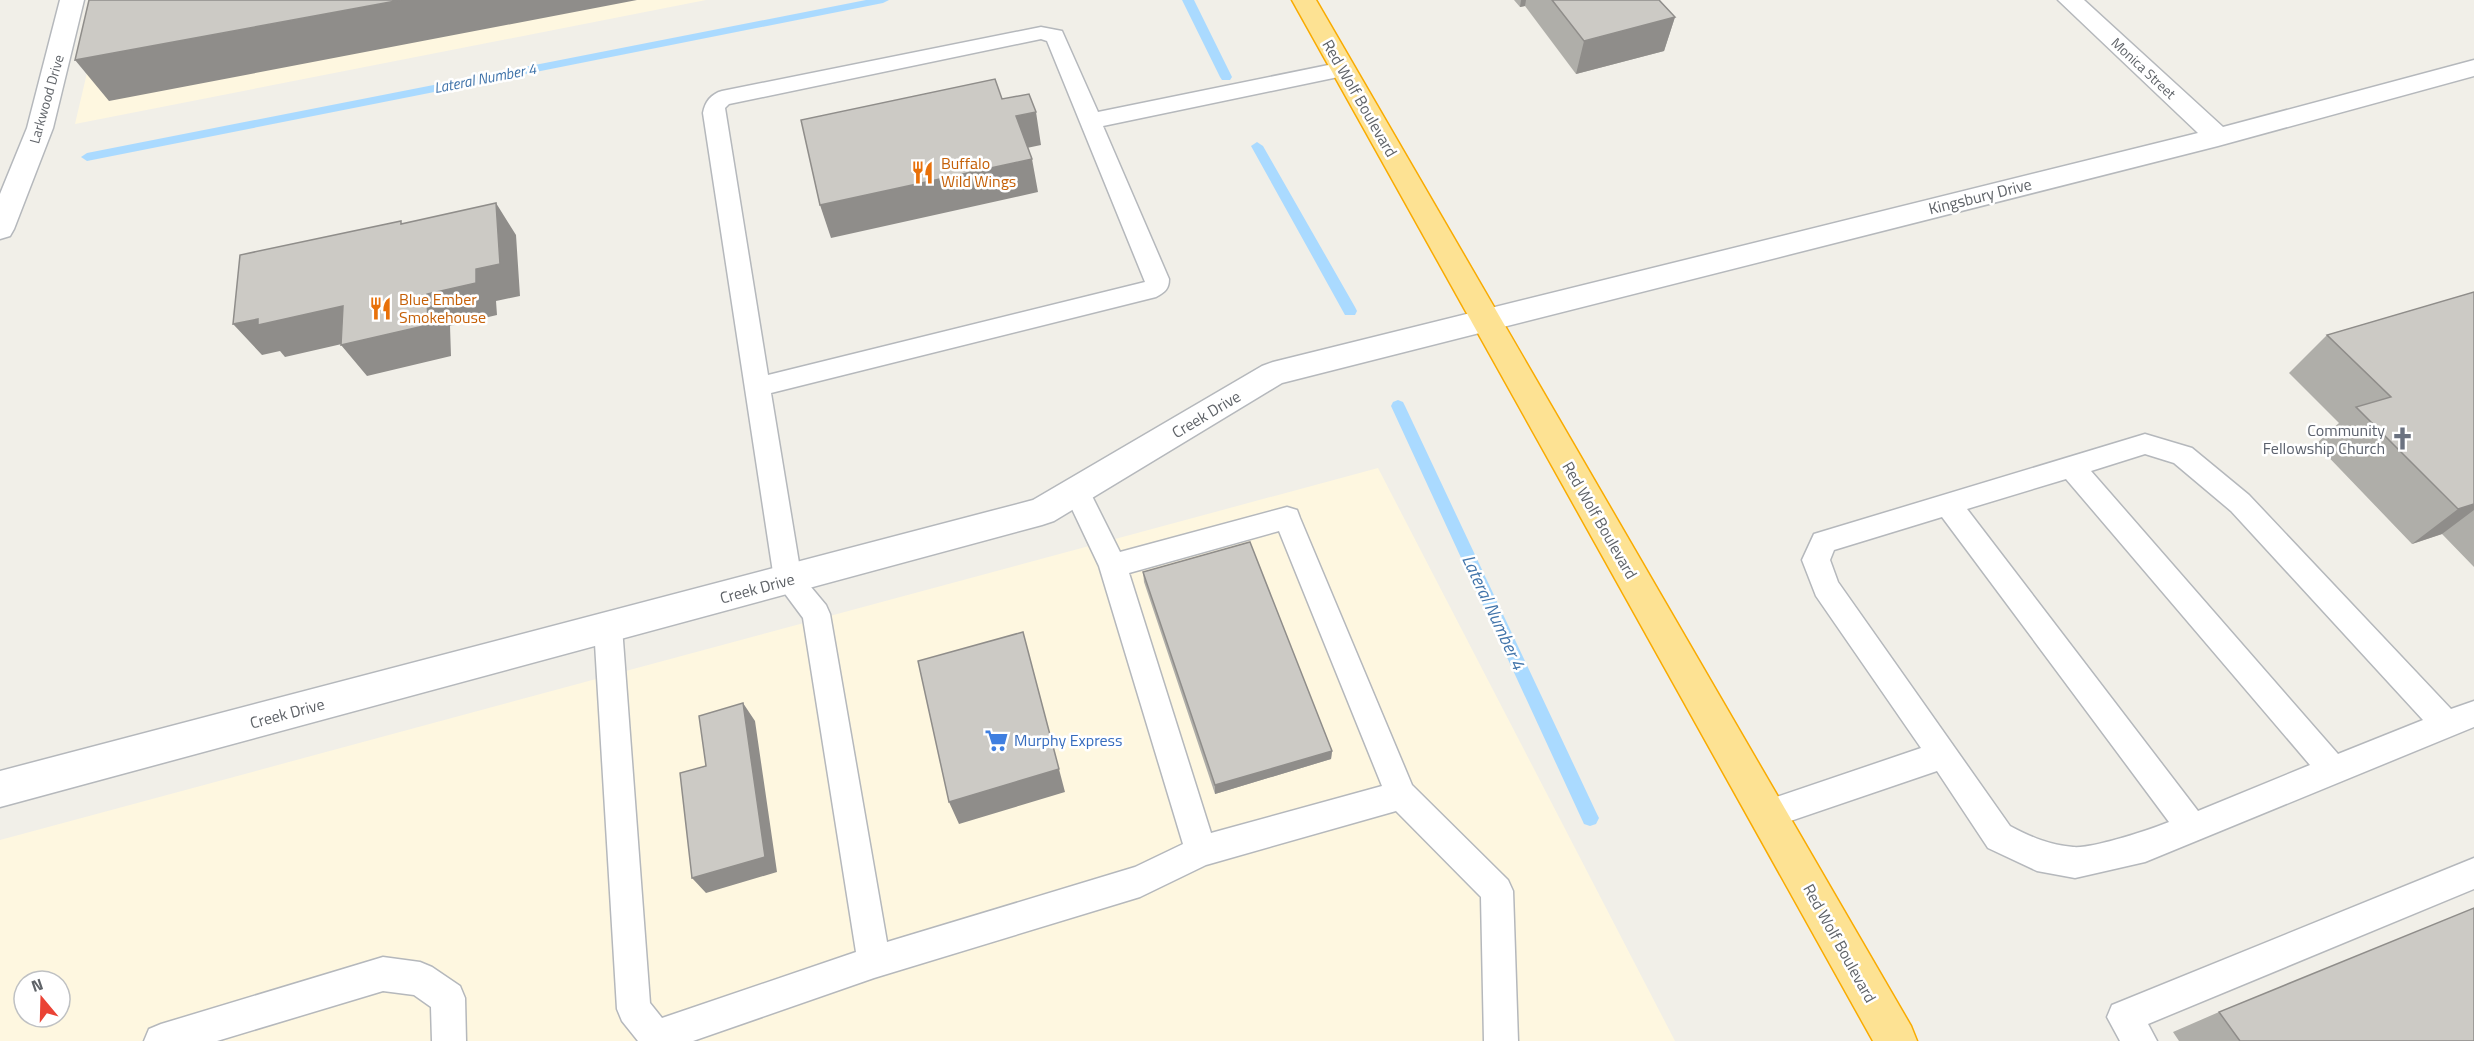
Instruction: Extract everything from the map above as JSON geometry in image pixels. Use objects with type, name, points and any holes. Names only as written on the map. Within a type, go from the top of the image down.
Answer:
[{"type":"highway","name":"Red Wolf Boulevard","points":[[1304,0],[1896,1041]]},
{"type":"street","name":"Larkwood Drive","points":[[0,229],[40,128],[72,0]]},
{"type":"street","name":"Monica Street","points":[[2070,0],[2218,137]]},
{"type":"street","name":"Kingsbury Drive","points":[[1486,319],[2218,137],[2474,68]]},
{"type":"street","name":"Creek Drive","points":[[0,789],[1042,512],[1273,374],[1486,319]]},
{"type":"lane","points":[[757,387],[1148,291],[1157,286],[1056,36],[1048,33],[722,99],[715,106],[714,113],[757,387],[788,579],[816,614],[874,962]]},
{"type":"lane","points":[[1090,121],[1343,69]]},
{"type":"lane","points":[[2145,444],[2183,455],[2240,503],[2460,719],[2145,847],[2075,863],[2037,856],[1999,837],[1826,588],[1816,560],[1824,542],[1947,504],[2145,444]]},
{"type":"lane","points":[[2072,467],[2333,770]]},
{"type":"lane","points":[[1077,490],[1113,566],[1201,851]]},
{"type":"lane","points":[[1947,504],[2192,828]]},
{"type":"lane","points":[[1113,566],[1287,518],[1401,795],[1497,891],[1501,1041]]},
{"type":"lane","points":[[608,627],[634,1009],[656,1037],[874,962],[1140,881],[1201,851],[1401,795]]},
{"type":"lane","points":[[1767,814],[1943,755]]},
{"type":"lane","points":[[2140,1041],[2124,1017],[2474,873]]},
{"type":"lane","points":[[161,1041],[383,974],[420,979],[448,998],[449,1041]]},
{"type":"shaded area","points":[[104,0],[706,0],[75,124]]},
{"type":"shaded area","points":[[1378,468],[1675,1041],[0,1041],[0,840]]},
{"type":"building","points":[[89,0],[401,0],[75,60]]},
{"type":"building","points":[[1552,0],[1659,0],[1675,17],[1584,41]]},
{"type":"building","points":[[995,79],[1002,99],[1029,94],[1036,112],[1016,116],[1032,159],[820,205],[801,120]]},
{"type":"building","points":[[496,203],[500,264],[476,269],[476,283],[427,294],[428,325],[341,345],[343,306],[258,325],[258,319],[233,324],[240,255]]},
{"type":"building","points":[[2474,292],[2474,504],[2458,509],[2356,407],[2391,397],[2327,335]]},
{"type":"building","points":[[1250,542],[1332,751],[1215,785],[1143,572]]},
{"type":"building","name":"Murphy Express","points":[[1023,632],[1059,769],[949,802],[918,661]]},
{"type":"building","points":[[743,703],[765,857],[692,878],[680,773],[706,766],[699,716]]},
{"type":"building","points":[[2474,908],[2474,1041],[2240,1041],[2219,1012]]},
{"type":"waterway","name":"Lateral Number 4","points":[[87,157],[883,0]]},
{"type":"waterway","name":"Lateral Number 4","points":[[1188,0],[1226,77]]},
{"type":"waterway","name":"Lateral Number 4","points":[[1257,146],[1350,311]]},
{"type":"waterway","name":"Lateral Number 4","points":[[1398,406],[1590,818]]},
{"type":"place","name":"Buffalo Wild Wings","points":[[923,172]]},
{"type":"place","name":"Blue Ember Smokehouse","points":[[381,308]]},
{"type":"place","name":"Community Fellowship Church","points":[[2403,439]]},
{"type":"place","name":"Murphy Express","points":[[996,740]]}]
